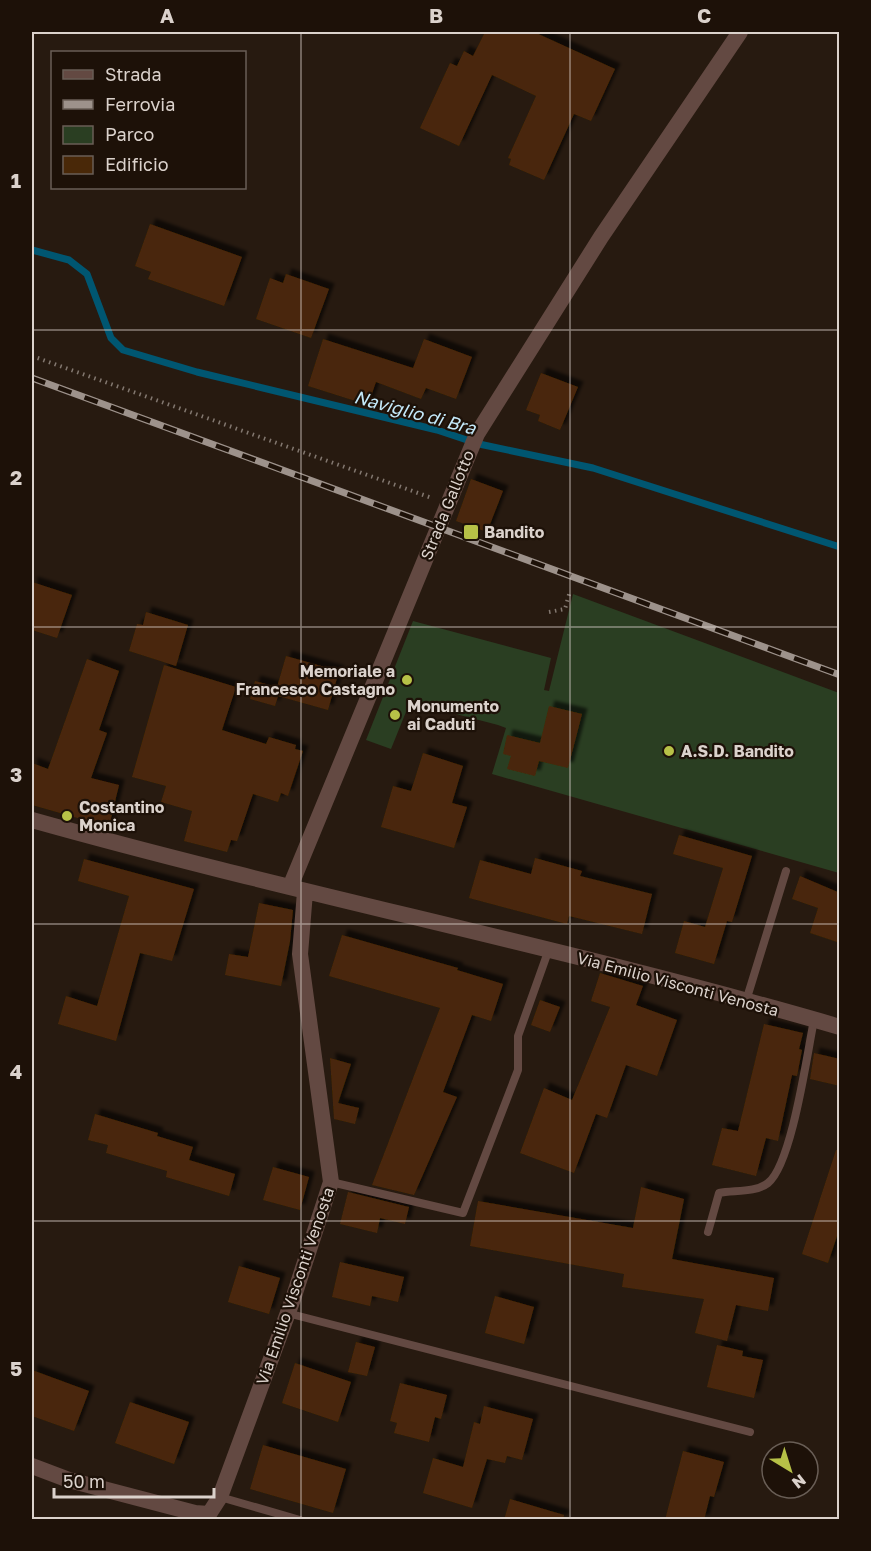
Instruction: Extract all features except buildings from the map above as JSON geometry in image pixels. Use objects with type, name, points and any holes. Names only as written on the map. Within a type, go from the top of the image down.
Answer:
[{"type":"street","name":"Strada Gallotto","points":[[298,889],[469,449],[588,257],[740,32]]},
{"type":"street","name":"Via Emilio Visconti Venosta","points":[[32,820],[298,889],[549,949],[840,1027]]},
{"type":"street","name":"Via Emilio Visconti Venosta","points":[[220,1497],[328,1198],[331,1182],[300,954],[298,889]]},
{"type":"street","points":[[32,1466],[69,1480],[195,1514],[209,1514],[220,1497]]},
{"type":"lane","points":[[746,1002],[786,871]]},
{"type":"lane","points":[[331,1182],[463,1214],[518,1070],[518,1036],[549,949]]},
{"type":"lane","points":[[708,1232],[719,1193],[758,1189],[776,1176],[790,1140],[814,1020]]},
{"type":"lane","points":[[287,1313],[750,1432]]},
{"type":"lane","points":[[220,1497],[300,1520]]},
{"type":"path","points":[[32,356],[447,503]]},
{"type":"path","points":[[549,612],[565,609],[570,591]]},
{"type":"green space","name":"A.S.D. Bandito","points":[[573,594],[839,693],[839,873],[492,774],[506,728],[498,725],[410,702],[391,749],[366,740],[413,621],[551,658],[544,690],[549,691]]},
{"type":"waterway","name":"Naviglio di Bra","points":[[32,250],[69,260],[87,274],[111,338],[123,350],[197,372],[437,430],[479,444],[593,468],[840,547]]},
{"type":"railway","points":[[32,378],[840,675]]},
{"type":"place","name":"Bandito","points":[[471,532]]},
{"type":"place","name":"Memoriale a Francesco Castagno","points":[[407,680]]},
{"type":"place","name":"Monumento ai Caduti","points":[[395,715]]},
{"type":"place","name":"A.S.D. Bandito","points":[[669,751]]},
{"type":"place","name":"Costantino Monica","points":[[67,816]]}]
